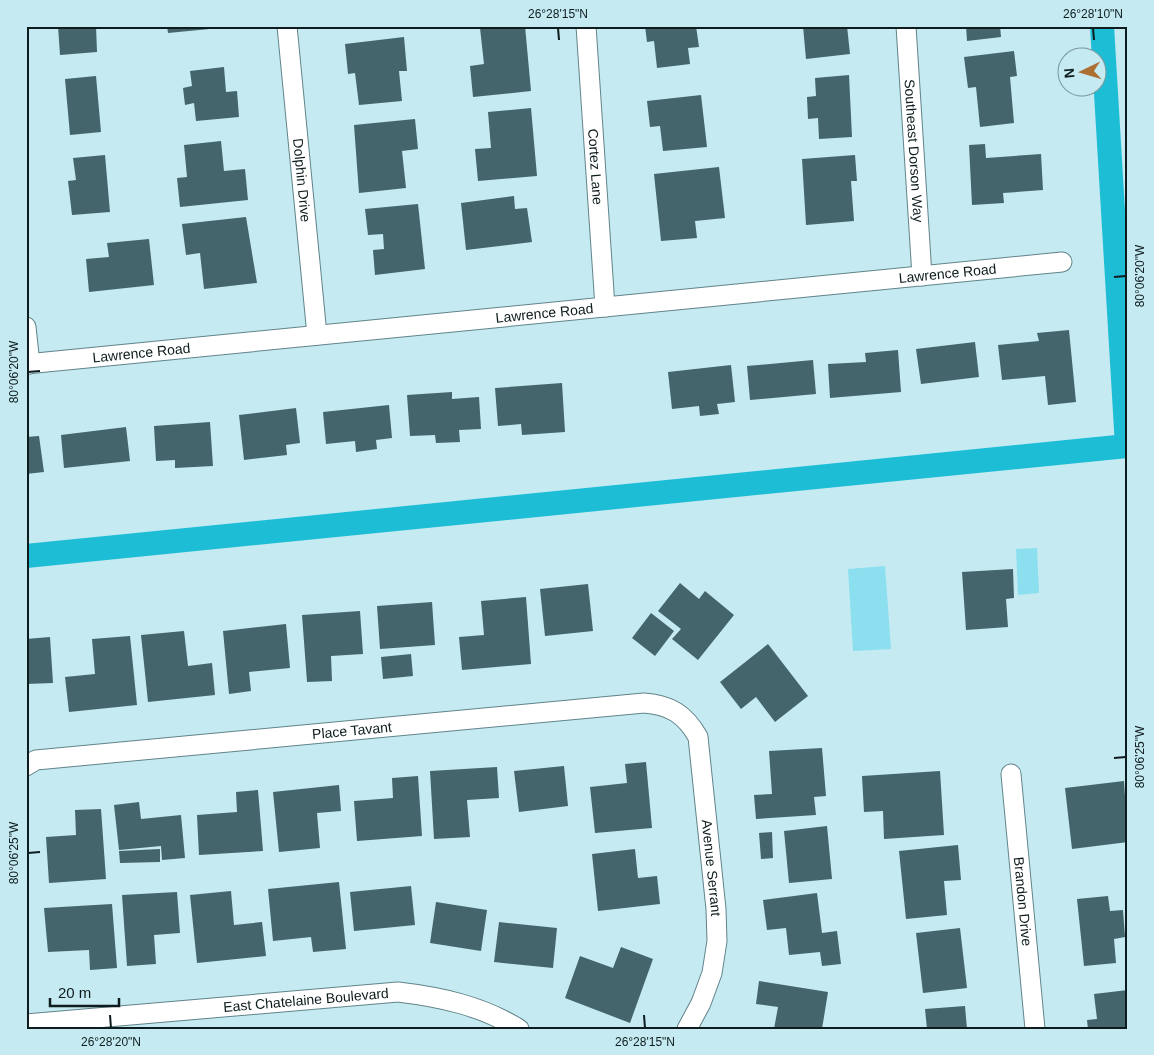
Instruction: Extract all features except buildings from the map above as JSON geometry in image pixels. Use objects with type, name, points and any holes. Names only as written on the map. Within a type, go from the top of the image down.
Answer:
[{"type":"street","name":"Dolphin Drive","points":[[287,26],[317,335]]},
{"type":"street","name":"Cortez Lane","points":[[586,26],[604,307]]},
{"type":"street","name":"Southeast Dorson Way","points":[[906,26],[922,276]]},
{"type":"street","name":"Lawrence Road","points":[[28,364],[1062,262]]},
{"type":"street","points":[[26,327],[28,364]]},
{"type":"street","name":"Place Tavant","points":[[26,766],[36,760],[644,703],[661,704],[676,711]]},
{"type":"street","name":"Avenue Serrant","points":[[676,711],[689,722],[698,737],[716,908],[717,941],[712,973],[701,1003],[687,1029]]},
{"type":"street","name":"Brandon Drive","points":[[1011,774],[1035,1029]]},
{"type":"street","name":"East Chatelaine Boulevard","points":[[26,1024],[398,992],[435,996],[471,1006],[505,1020],[519,1029]]},
{"type":"shaded area","points":[[1037,548],[1039,593],[1018,595],[1016,549]]},
{"type":"shaded area","points":[[885,566],[891,649],[853,651],[848,569]]},
{"type":"waterway","points":[[26,556],[1127,446],[1102,26]]},
{"type":"waterway","points":[[1127,446],[1128,456]]}]
